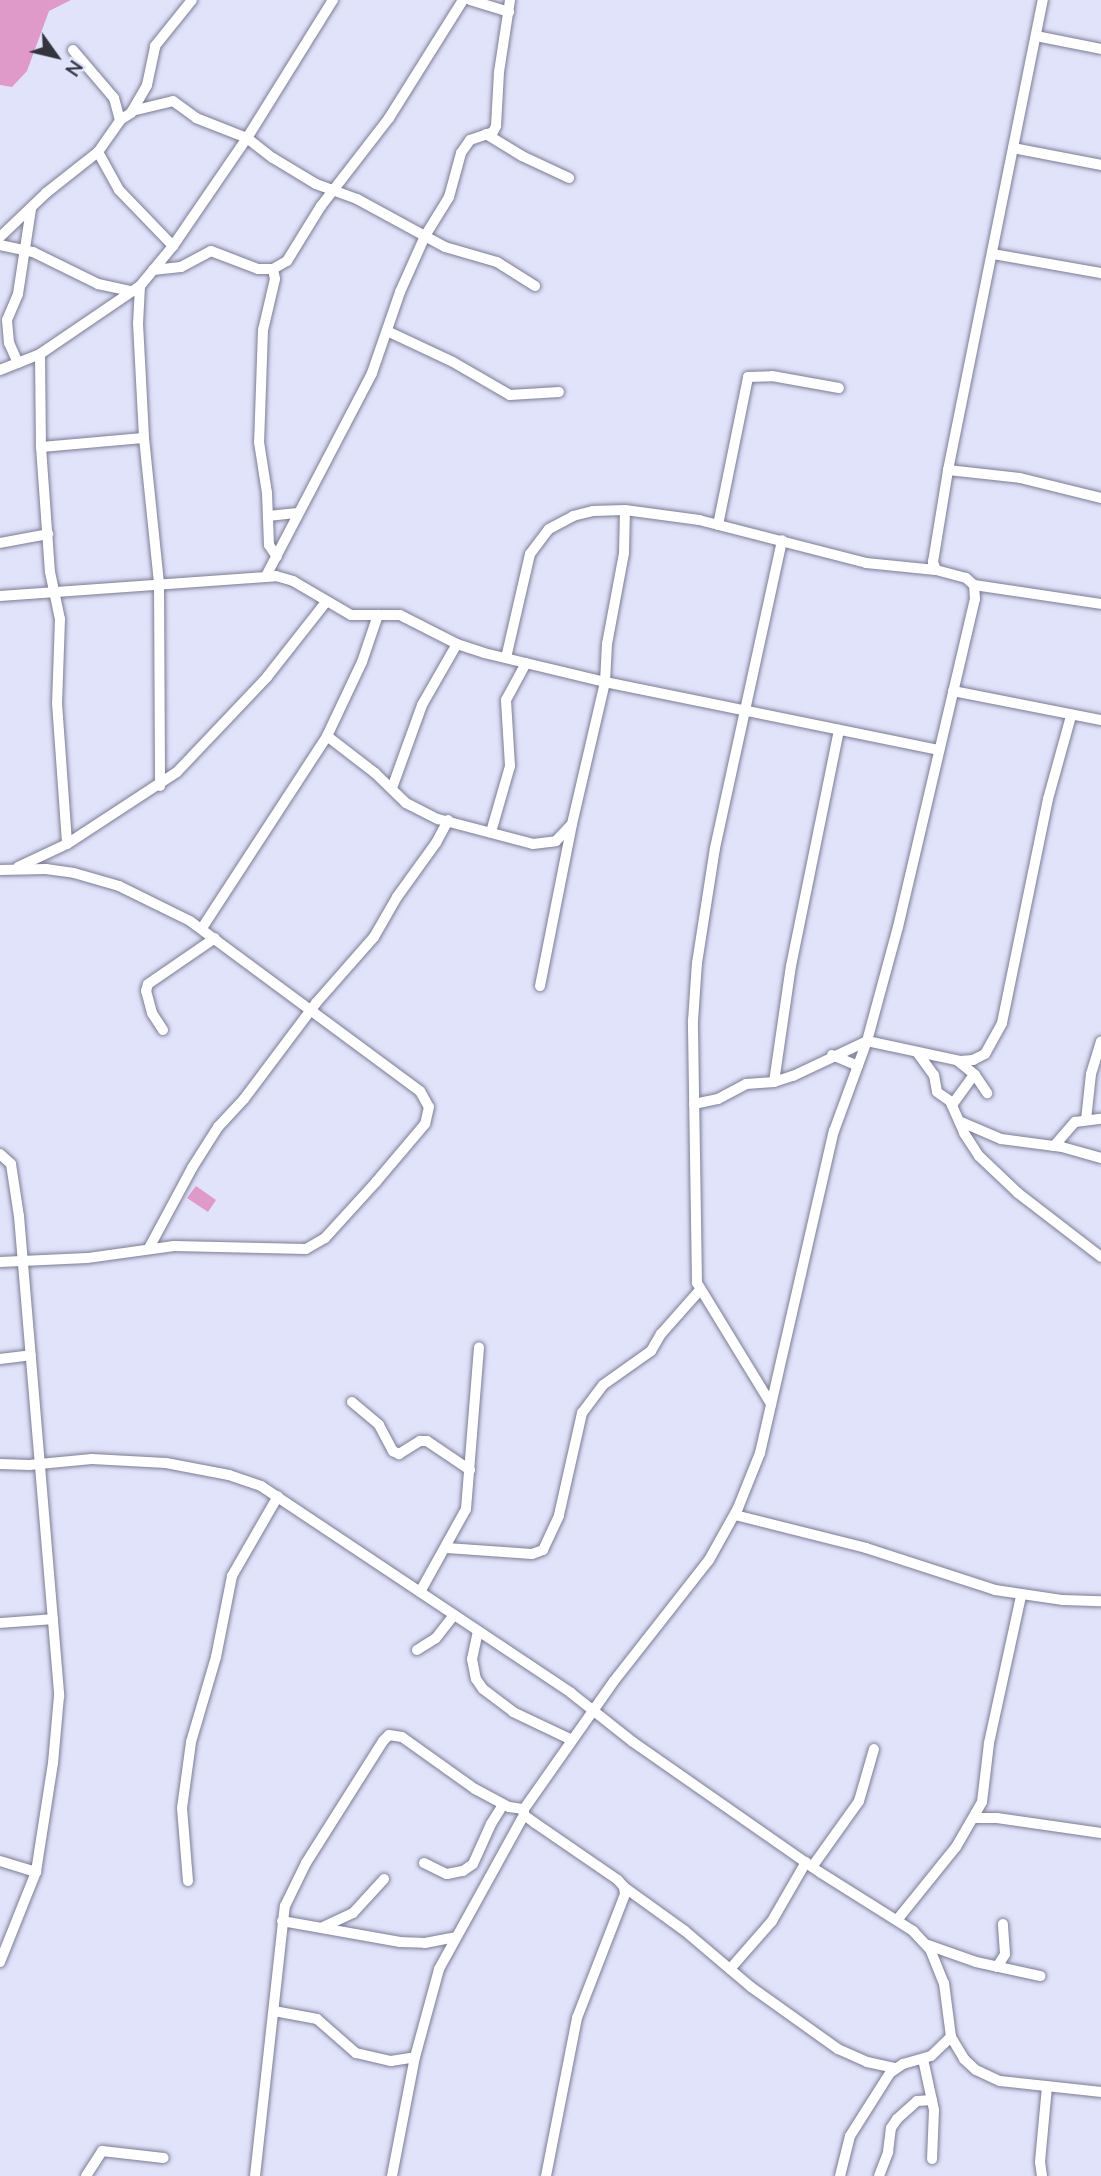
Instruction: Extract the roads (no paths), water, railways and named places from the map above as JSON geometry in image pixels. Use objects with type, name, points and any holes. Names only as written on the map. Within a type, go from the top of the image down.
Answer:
[{"type":"street","points":[[0,237],[98,152],[120,120],[132,111],[147,85],[155,46],[192,0]]},
{"type":"street","points":[[0,370],[40,354],[136,288],[153,270],[173,246],[247,138],[333,0]]},
{"type":"street","points":[[153,270],[181,267],[195,257],[215,251],[258,270],[273,269],[295,252],[333,191],[388,118],[463,0]]},
{"type":"street","points":[[470,0],[509,12]]},
{"type":"street","points":[[266,576],[372,373],[400,292],[425,236],[449,197],[458,160],[466,145],[496,126],[499,72],[510,0]]},
{"type":"street","points":[[936,570],[933,562],[948,470],[1043,0]]},
{"type":"street","points":[[1036,36],[1101,49]]},
{"type":"street","points":[[73,50],[114,99],[120,120]]},
{"type":"street","points":[[132,111],[173,101],[196,118],[247,138],[296,173],[357,200],[445,247],[497,262],[535,286]]},
{"type":"street","points":[[486,134],[522,156],[569,178]]},
{"type":"street","points":[[1013,148],[1101,164]]},
{"type":"street","points":[[98,152],[119,190],[173,246]]},
{"type":"street","points":[[18,363],[6,329],[18,295],[31,208]]},
{"type":"street","points":[[0,245],[23,248],[55,260],[98,284],[136,288]]},
{"type":"street","points":[[993,254],[1101,273]]},
{"type":"street","points":[[273,269],[275,279],[263,330],[259,442],[269,545],[277,557]]},
{"type":"street","points":[[136,288],[144,438],[159,584],[160,786]]},
{"type":"street","points":[[387,331],[453,362],[510,395],[559,392]]},
{"type":"street","points":[[40,354],[41,447],[54,590],[60,619],[57,703],[67,844]]},
{"type":"street","points":[[718,525],[748,377],[772,376],[838,388]]},
{"type":"street","points":[[41,447],[144,438]]},
{"type":"street","points":[[948,470],[1020,478],[1101,498]]},
{"type":"street","points":[[540,986],[572,824],[606,682],[607,644],[624,553],[625,510]]},
{"type":"street","points":[[506,659],[524,572],[541,538],[550,529],[573,516],[593,511],[625,510],[718,525],[866,563],[936,570],[966,578],[974,585],[1101,604]]},
{"type":"street","points":[[268,516],[298,513]]},
{"type":"street","points":[[0,543],[48,534]]},
{"type":"street","points":[[771,1404],[734,1339],[696,1283],[692,1021],[697,963],[715,848],[782,540]]},
{"type":"street","points":[[0,596],[54,590],[215,583],[266,576],[285,578],[357,617],[400,615],[457,644],[506,659],[938,750]]},
{"type":"street","points":[[392,2176],[415,2057],[439,1969],[455,1937],[524,1812],[572,1740],[709,1560],[734,1515],[760,1452],[834,1131],[867,1041],[906,894],[975,599],[974,585]]},
{"type":"street","points":[[13,869],[67,844],[160,786],[201,749],[267,677],[326,602]]},
{"type":"street","points":[[202,928],[327,737],[362,662],[378,615]]},
{"type":"street","points":[[392,788],[422,705],[457,644]]},
{"type":"street","points":[[491,832],[510,766],[506,700],[526,663]]},
{"type":"street","points":[[953,691],[1101,720]]},
{"type":"street","points":[[694,1104],[718,1099],[746,1084],[774,1082],[798,1074],[832,1055],[867,1041],[958,1060],[973,1060],[985,1054],[1002,1023],[1048,799],[1071,716]]},
{"type":"street","points":[[774,1082],[791,966],[839,730]]},
{"type":"street","points":[[327,737],[392,788],[410,806],[448,820],[533,844],[556,841],[572,824]]},
{"type":"street","points":[[149,1248],[192,1168],[218,1127],[244,1099],[310,1012],[374,937],[397,897],[436,843],[448,820]]},
{"type":"street","points":[[0,870],[74,873],[119,886],[202,928],[310,1012],[425,1096],[429,1107],[425,1124],[354,1206],[314,1246],[296,1251],[219,1246],[149,1248],[87,1258],[0,1262]]},
{"type":"street","points":[[163,1030],[152,1013],[146,991],[148,984],[215,938]]},
{"type":"street","points":[[1086,1120],[1091,1074],[1101,1042]]},
{"type":"street","points":[[917,1052],[934,1075],[937,1092],[952,1105],[979,1156],[1018,1193],[1101,1257]]},
{"type":"street","points":[[832,1055],[858,1066]]},
{"type":"street","points":[[958,1060],[974,1075],[987,1093]]},
{"type":"street","points":[[952,1105],[974,1075]]},
{"type":"street","points":[[1054,1146],[1075,1122],[1101,1119]]},
{"type":"street","points":[[959,1121],[1001,1139],[1054,1146],[1101,1158]]},
{"type":"street","points":[[0,1154],[11,1164],[31,1355],[58,1676],[57,1721],[36,1872],[0,1962]]},
{"type":"street","points":[[447,1548],[532,1554],[543,1550],[559,1515],[579,1418],[603,1385],[651,1351],[661,1334],[699,1291]]},
{"type":"street","points":[[420,1591],[464,1516],[479,1348]]},
{"type":"street","points":[[0,1359],[31,1355]]},
{"type":"street","points":[[352,1402],[379,1425],[393,1451],[399,1454],[420,1441],[427,1441],[470,1470]]},
{"type":"street","points":[[0,1464],[92,1459],[166,1463],[245,1479],[278,1496],[420,1591],[594,1710],[633,1742],[809,1865],[897,1920],[927,1945],[997,1967],[1040,1976]]},
{"type":"street","points":[[188,1881],[182,1808],[191,1742],[216,1657],[232,1576],[278,1496]]},
{"type":"street","points":[[734,1515],[866,1548],[1021,1596],[1101,1601]]},
{"type":"street","points":[[897,1920],[948,1857],[982,1802],[989,1743],[1021,1596]]},
{"type":"street","points":[[417,1650],[436,1638],[454,1615]]},
{"type":"street","points":[[0,1623],[53,1619]]},
{"type":"street","points":[[478,1631],[472,1659],[476,1679],[483,1689],[513,1712],[572,1740]]},
{"type":"street","points":[[255,2176],[282,1921],[288,1895],[389,1735],[408,1741],[475,1789],[503,1805],[524,1812],[838,2049],[867,2062],[895,2068],[923,2059],[942,2048],[951,2037]]},
{"type":"street","points":[[730,1969],[772,1922],[809,1865],[859,1801],[874,1749]]},
{"type":"street","points":[[424,1863],[447,1874],[463,1871],[473,1864],[503,1805]]},
{"type":"street","points":[[974,1818],[997,1818],[1101,1833]]},
{"type":"street","points":[[0,1861],[36,1872]]},
{"type":"street","points":[[320,1928],[353,1913],[384,1879]]},
{"type":"street","points":[[546,2176],[577,2018],[622,1905],[624,1887]]},
{"type":"street","points":[[282,1921],[407,1943],[425,1943],[455,1937]]},
{"type":"street","points":[[997,1967],[1005,1954],[1003,1924]]},
{"type":"street","points":[[927,1945],[944,1983],[951,2037],[964,2059],[987,2077],[1101,2092]]},
{"type":"street","points":[[274,2011],[317,2019],[356,2053],[391,2061],[415,2057]]},
{"type":"street","points":[[923,2059],[935,2124],[932,2159]]},
{"type":"street","points":[[840,2176],[850,2136],[871,2099],[895,2068]]},
{"type":"street","points":[[1042,2176],[1040,2162],[1047,2086]]},
{"type":"street","points":[[879,2176],[897,2119],[917,2101],[932,2100]]},
{"type":"street","points":[[86,2176],[102,2151],[164,2158]]}]
